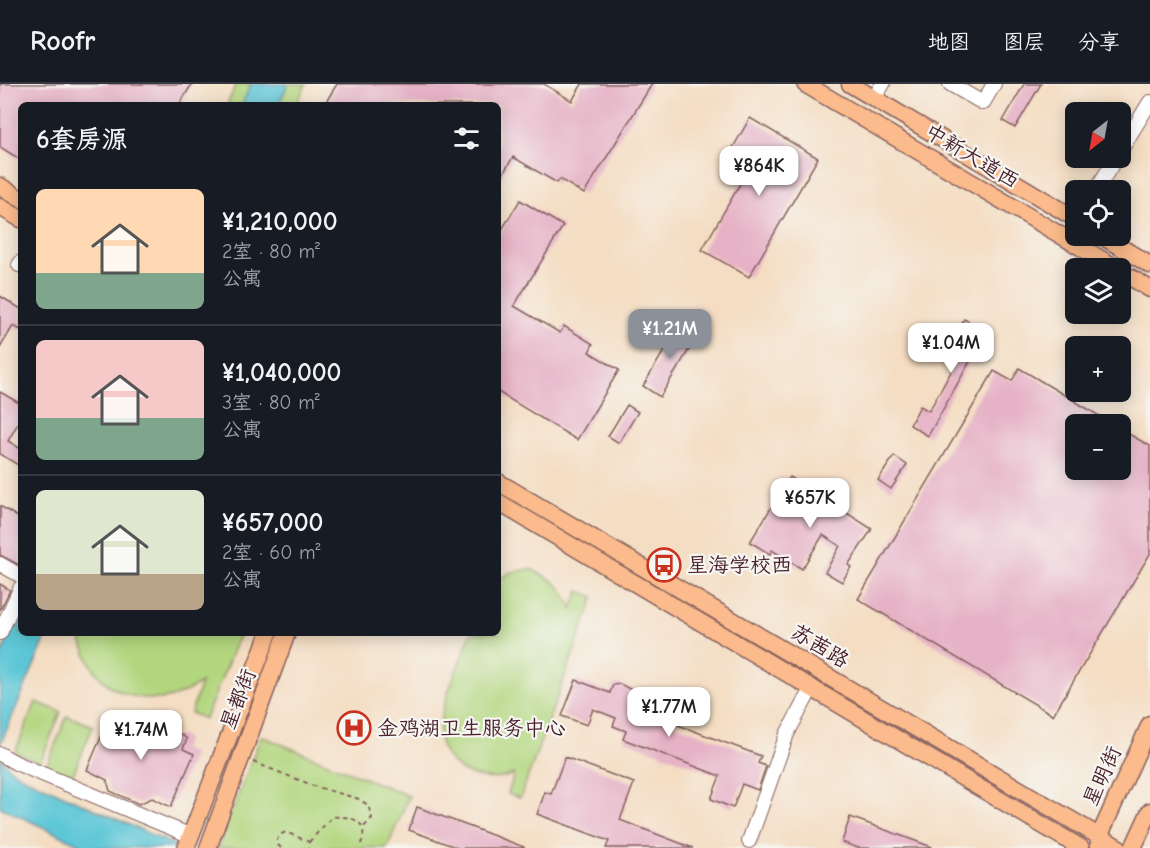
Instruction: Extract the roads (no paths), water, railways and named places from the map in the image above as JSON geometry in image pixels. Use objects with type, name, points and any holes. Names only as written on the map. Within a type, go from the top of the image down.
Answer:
[{"type":"main road","name":"中新大道西","points":[[805,84],[1099,258]]},
{"type":"main road","name":"中新大道西","points":[[850,84],[879,91],[1065,212]]},
{"type":"main road","points":[[0,186],[18,197]]},
{"type":"main road","points":[[0,207],[18,217]]},
{"type":"main road","points":[[1119,246],[1150,265]]},
{"type":"main road","points":[[1131,278],[1150,289]]},
{"type":"main road","name":"苏茜路","points":[[501,484],[1099,842],[1119,848]]},
{"type":"main road","name":"苏茜路","points":[[501,504],[1081,848]]},
{"type":"main road","name":"星都街","points":[[188,842],[268,636]]},
{"type":"main road","name":"星都街","points":[[208,848],[286,636]]},
{"type":"main road","name":"星明街","points":[[1099,842],[1150,724]]},
{"type":"main road","points":[[1133,848],[1150,811]]},
{"type":"lane","points":[[950,84],[983,103],[994,84]]},
{"type":"lane","points":[[1131,133],[1150,102]]},
{"type":"lane","points":[[0,564],[18,574]]},
{"type":"lane","points":[[0,633],[18,594]]},
{"type":"lane","points":[[748,841],[787,734],[812,687]]},
{"type":"lane","points":[[3,756],[188,842]]},
{"type":"water","points":[[251,84],[288,84],[279,102],[243,102]]},
{"type":"water","points":[[18,617],[18,636],[47,636],[0,745],[0,658]]},
{"type":"water","points":[[0,758],[21,776],[181,848],[87,848],[0,807]]},
{"type":"place","name":"星海学校西","points":[[664,565]]},
{"type":"place","name":"金鸡湖卫生服务中心","points":[[354,728]]}]
